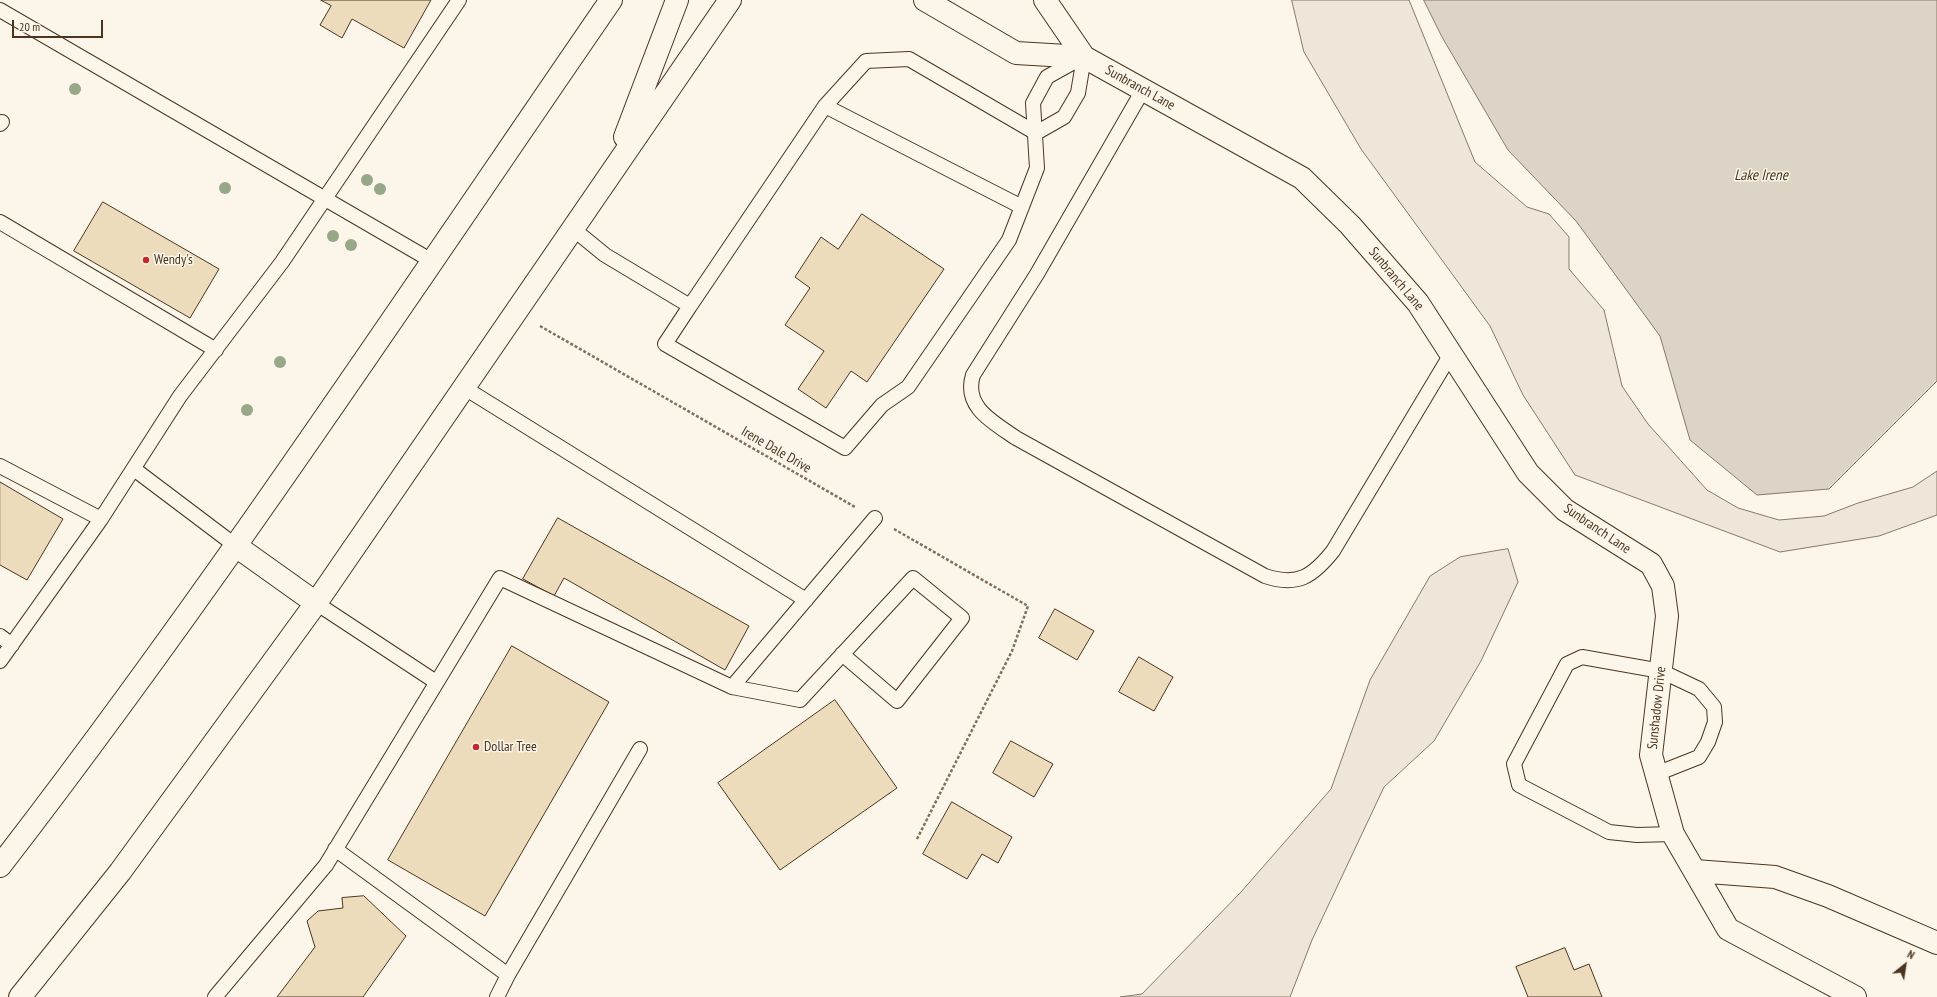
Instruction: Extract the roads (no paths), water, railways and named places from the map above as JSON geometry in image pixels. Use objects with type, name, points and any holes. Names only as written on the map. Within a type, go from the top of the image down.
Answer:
[{"type":"main road","points":[[0,866],[80,763],[236,546],[612,0]]},
{"type":"main road","points":[[614,168],[677,0]]},
{"type":"main road","points":[[20,997],[120,872],[316,603],[515,311],[730,0]]},
{"type":"main road","name":"Sunbranch Lane","points":[[925,0],[1016,53],[1084,57],[1302,178],[1350,225],[1418,303],[1528,473],[1565,510],[1651,564]]},
{"type":"main road","name":"Sunbranch Lane","points":[[1045,0],[1084,57]]},
{"type":"main road","points":[[236,546],[316,603]]},
{"type":"main road","name":"Sunshadow Drive","points":[[1651,564],[1663,586],[1667,616],[1651,755],[1673,834],[1728,929],[1854,997]]},
{"type":"main road","points":[[1695,871],[1775,877],[1828,896],[1937,943]]},
{"type":"lane","points":[[0,661],[101,519],[180,396],[282,262],[459,0]]},
{"type":"lane","points":[[0,10],[432,261]]},
{"type":"lane","points":[[1036,133],[1064,117],[1078,93],[1084,57]]},
{"type":"lane","points":[[1036,133],[909,59],[866,61],[825,106],[665,344],[845,448],[882,405],[908,387],[1009,240],[1037,168],[1036,133],[1034,104],[1047,77],[1084,57]]},
{"type":"lane","points":[[1143,90],[1038,274],[973,375],[970,384],[970,394],[978,408],[992,421],[1016,438],[1265,576],[1281,581],[1301,579],[1320,567],[1333,550],[1451,354]]},
{"type":"lane","points":[[825,106],[1022,207]]},
{"type":"lane","points":[[0,222],[216,350]]},
{"type":"lane","points":[[572,228],[605,255],[690,306]]},
{"type":"lane","points":[[463,387],[806,600]]},
{"type":"lane","points":[[0,466],[101,519]]},
{"type":"lane","points":[[134,469],[236,546]]},
{"type":"lane","points":[[732,687],[875,518]]},
{"type":"lane","points":[[214,997],[326,865],[500,578],[732,687],[800,700],[842,654],[913,578],[962,618],[897,701],[842,654]]},
{"type":"lane","points":[[316,603],[436,682]]},
{"type":"lane","points":[[0,636],[12,645]]},
{"type":"lane","points":[[1656,774],[1699,757],[1708,742],[1715,722],[1714,707],[1700,689],[1661,671],[1582,656],[1567,664],[1514,764],[1519,785],[1609,832],[1637,835],[1673,834]]},
{"type":"lane","points":[[497,997],[508,975],[640,749]]},
{"type":"lane","points":[[335,849],[508,975]]},
{"type":"water","name":"Lake Irene","points":[[1424,0],[1937,0],[1937,381],[1829,489],[1757,495],[1690,440],[1660,336],[1576,221],[1508,150],[1442,37]]},
{"type":"place","name":"Wendy's","points":[[146,260]]},
{"type":"place","name":"Dollar Tree","points":[[476,747]]}]
